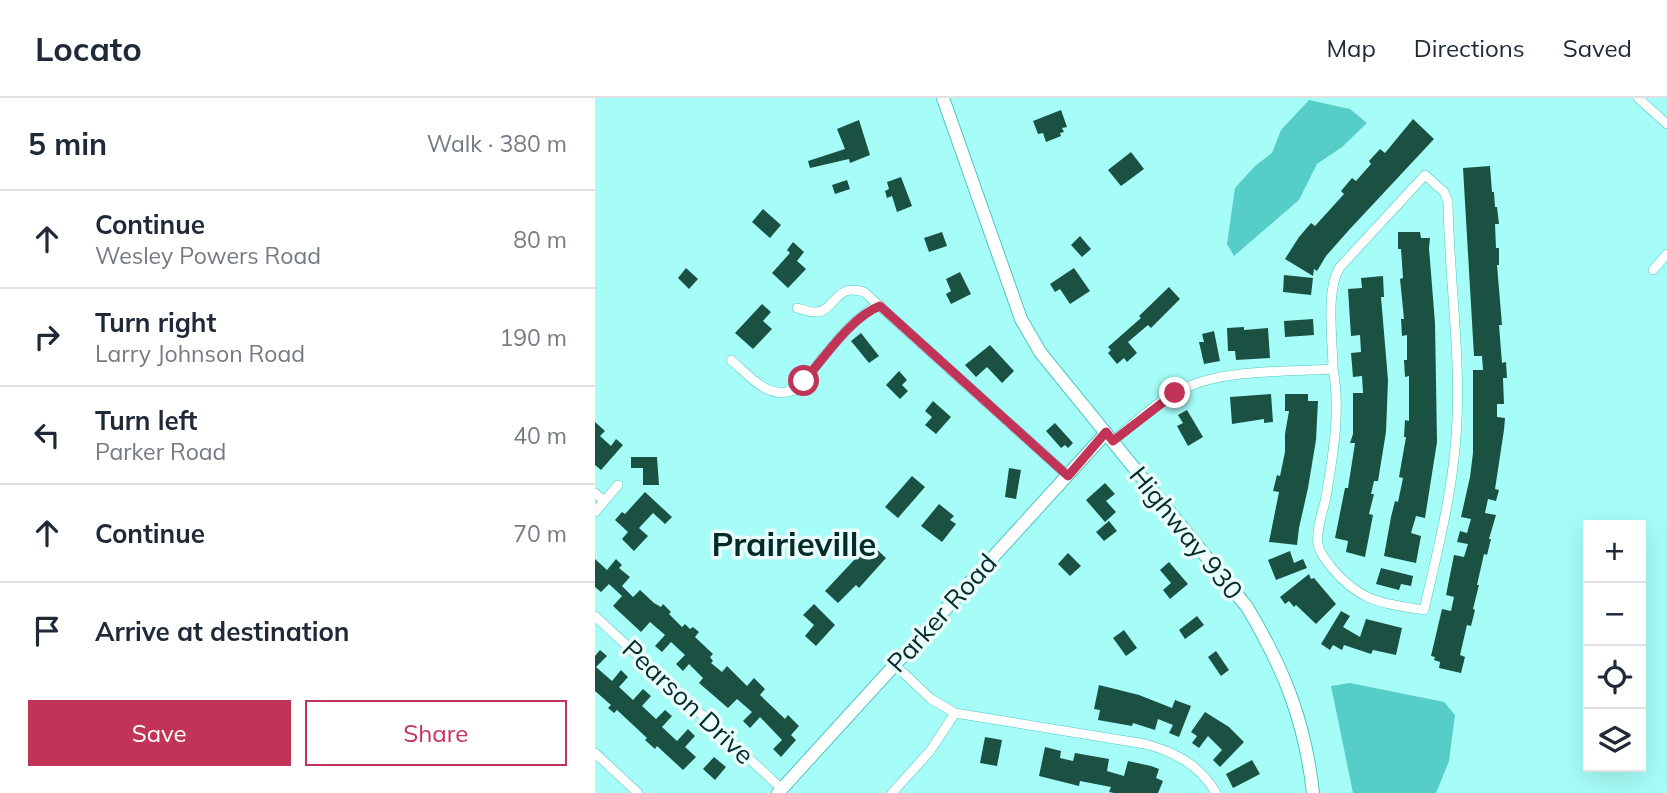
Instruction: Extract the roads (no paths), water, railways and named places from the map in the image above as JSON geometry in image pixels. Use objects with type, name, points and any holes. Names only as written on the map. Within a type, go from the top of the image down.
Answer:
[{"type":"street","name":"Highway 930","points":[[943,98],[1021,319],[1040,352],[1247,607],[1263,635],[1296,708],[1306,742],[1313,793]]},
{"type":"street","points":[[1638,98],[1667,124]]},
{"type":"street","points":[[1425,176],[1444,192],[1448,202],[1457,380],[1453,461],[1424,610],[1361,595],[1345,583],[1319,547],[1318,531],[1326,496],[1335,428],[1333,369],[1333,279],[1340,267],[1425,176]]},
{"type":"street","points":[[1653,270],[1667,254]]},
{"type":"street","points":[[797,308],[821,311],[841,294],[853,288],[863,292],[1068,476]]},
{"type":"street","points":[[731,360],[763,388],[775,394],[787,394],[797,389],[857,320],[869,309],[880,306]]},
{"type":"street","points":[[1109,437],[1189,386],[1222,377],[1333,369]]},
{"type":"street","name":"Parker Road","points":[[780,791],[1068,476],[1109,437]]},
{"type":"street","points":[[595,512],[618,485]]},
{"type":"street","points":[[595,493],[604,501]]},
{"type":"street","name":"Pearson Drive","points":[[595,616],[780,791]]},
{"type":"street","points":[[895,665],[931,699],[955,713],[1170,750],[1202,773],[1216,793]]},
{"type":"street","points":[[892,793],[930,751],[955,713]]},
{"type":"street","points":[[595,754],[638,793]]},
{"type":"water","points":[[1309,100],[1350,109],[1367,123],[1342,147],[1317,164],[1299,200],[1234,256],[1227,244],[1235,188],[1255,166],[1272,153],[1281,130]]},
{"type":"water","points":[[1350,683],[1444,702],[1455,715],[1449,761],[1436,793],[1353,793],[1331,686]]},
{"type":"district","name":"Prairieville","points":[[794,544]]}]
